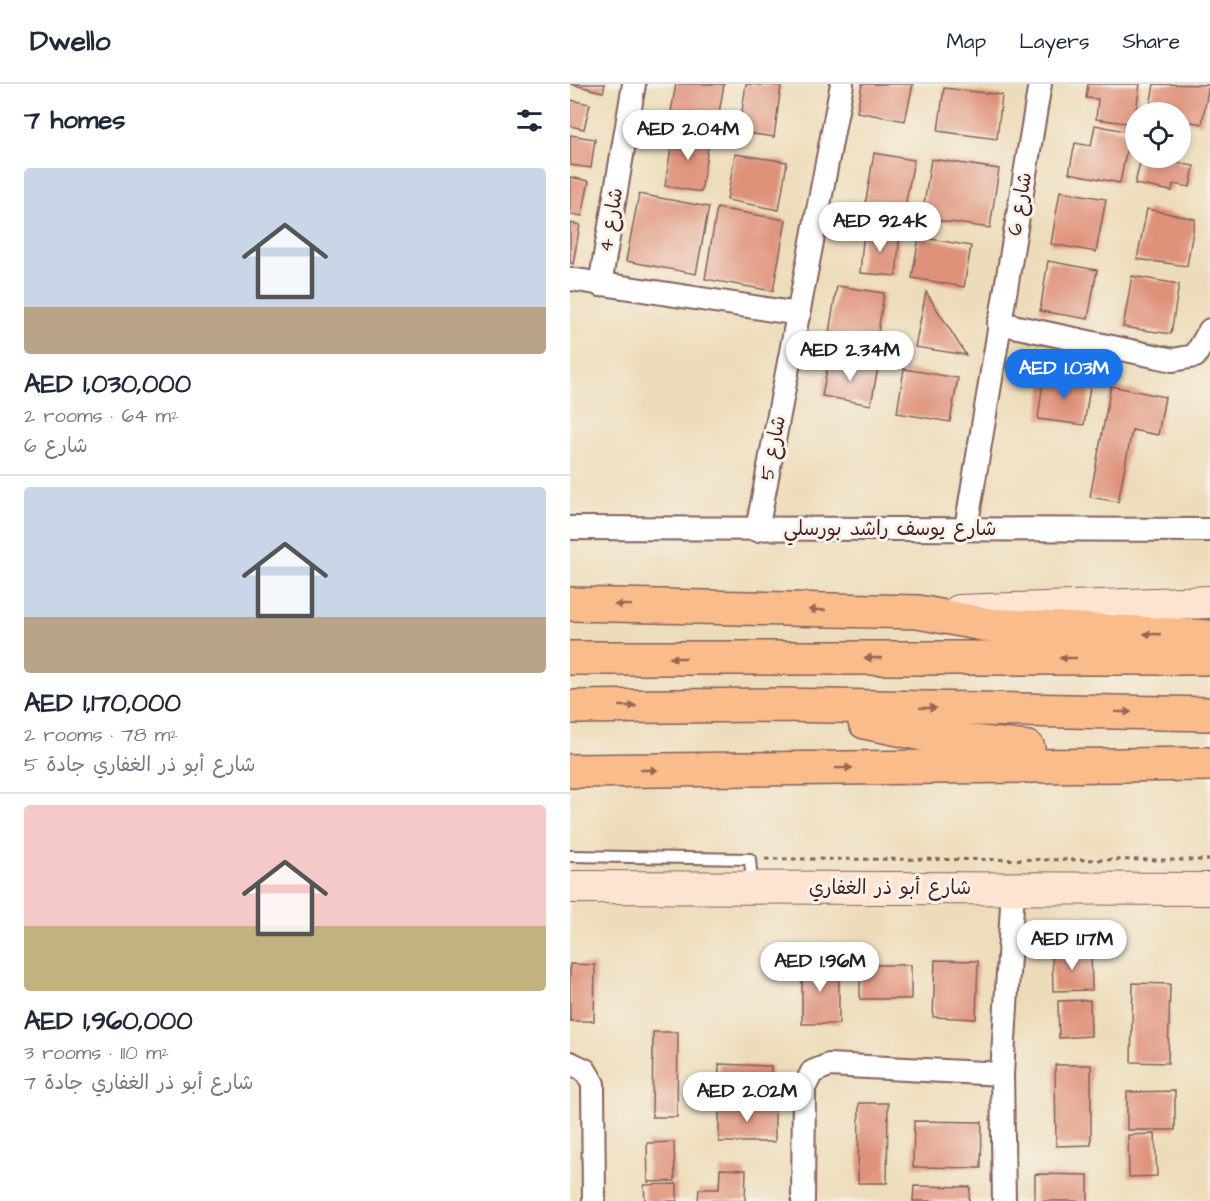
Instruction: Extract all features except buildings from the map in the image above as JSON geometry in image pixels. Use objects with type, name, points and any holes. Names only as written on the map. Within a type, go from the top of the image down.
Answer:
[{"type":"highway","points":[[570,604],[918,612],[988,625],[1210,637]]},
{"type":"highway","points":[[570,658],[1210,658]]},
{"type":"highway","points":[[570,707],[782,705],[1210,714]]},
{"type":"highway","points":[[782,705],[952,740],[1173,764]]},
{"type":"highway","points":[[570,771],[1210,764]]},
{"type":"street","name":"شارع 4","points":[[600,285],[634,84]]},
{"type":"street","name":"شارع 5","points":[[757,530],[842,84]]},
{"type":"street","name":"شارع 6","points":[[966,528],[1040,84]]},
{"type":"street","points":[[570,279],[799,314]]},
{"type":"street","points":[[999,323],[1173,360],[1195,356],[1210,330]]},
{"type":"street","name":"شارع يوسف راشد بورسلي","points":[[570,528],[1210,530]]},
{"type":"street","points":[[918,612],[1210,602]]},
{"type":"street","name":"شارع أبو ذر الغفاري","points":[[570,887],[751,873],[1013,889],[1210,889]]},
{"type":"street","points":[[1004,1201],[1002,1074],[1013,889]]},
{"type":"street","points":[[570,1063],[585,1070],[593,1084],[594,1201]]},
{"type":"street","points":[[803,1201],[804,1088],[812,1072],[829,1065],[1002,1074]]},
{"type":"lane","points":[[570,856],[751,873]]},
{"type":"path","points":[[751,873],[1210,860]]}]
